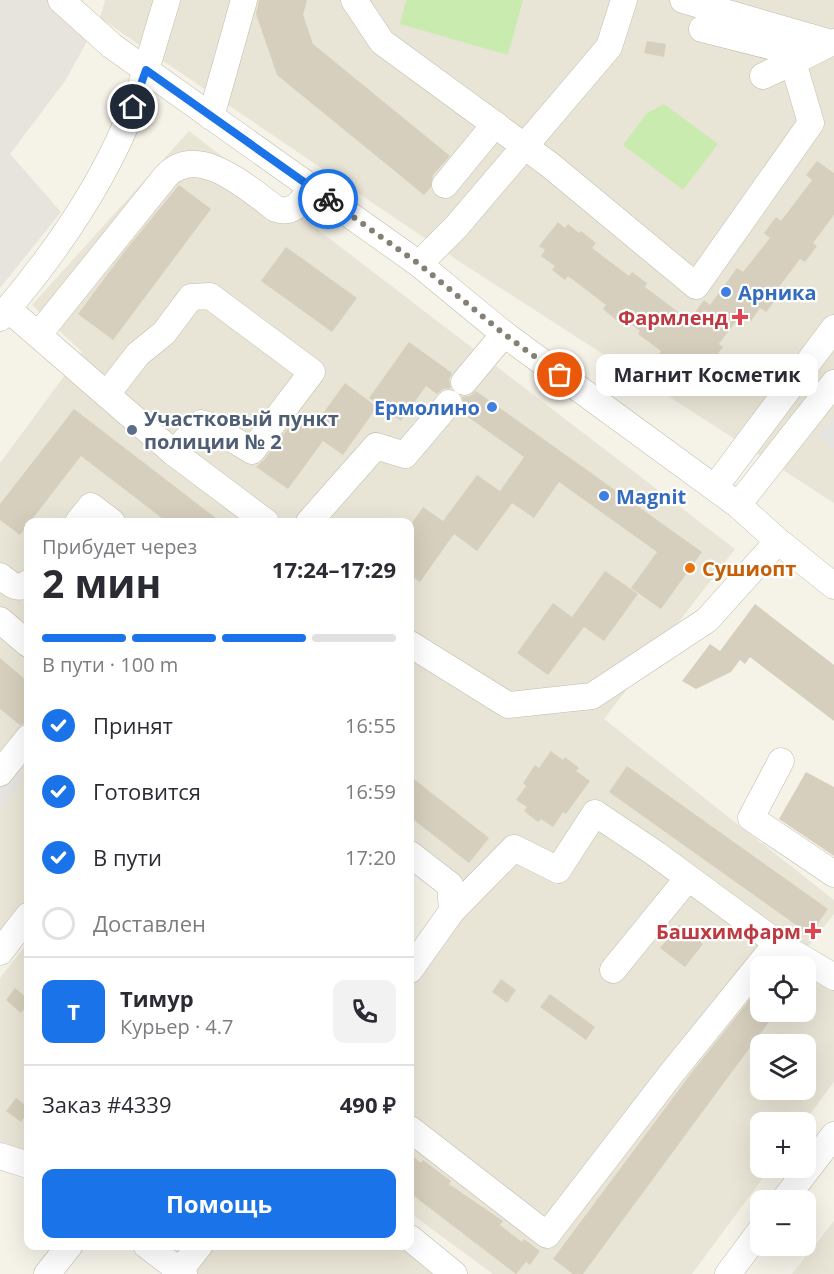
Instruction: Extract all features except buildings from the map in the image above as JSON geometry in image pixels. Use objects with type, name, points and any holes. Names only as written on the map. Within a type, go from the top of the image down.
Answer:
[{"type":"street","points":[[62,0],[112,46],[419,264],[504,334],[715,487],[834,586]]},
{"type":"street","points":[[167,0],[146,70],[123,132],[80,211],[42,266],[4,314],[39,334],[174,453],[261,518]]},
{"type":"street","points":[[212,117],[244,0]]},
{"type":"street","points":[[354,0],[382,42],[524,146],[696,286],[811,123],[793,62]]},
{"type":"street","points":[[419,264],[456,227],[609,47],[624,0]]},
{"type":"street","points":[[683,0],[825,41]]},
{"type":"street","points":[[702,29],[777,48],[791,48],[825,41]]},
{"type":"street","points":[[763,76],[793,62],[825,41]]},
{"type":"street","points":[[445,184],[495,124]]},
{"type":"street","points":[[39,334],[166,176],[180,165],[192,163],[232,175],[276,209],[284,212],[298,205],[312,188]]},
{"type":"street","points":[[107,394],[138,354],[164,333],[191,297],[210,296],[312,372],[252,451],[209,425],[201,423],[174,453]]},
{"type":"street","points":[[715,487],[834,328]]},
{"type":"street","points":[[464,381],[504,334]]},
{"type":"street","points":[[738,506],[834,383]]},
{"type":"street","points":[[313,518],[376,446],[405,455],[449,403]]},
{"type":"street","points":[[81,518],[91,506],[107,518]]},
{"type":"street","points":[[414,646],[508,705],[592,696],[707,620],[778,541]]},
{"type":"street","points":[[0,576],[14,586],[24,586]]},
{"type":"street","points":[[0,620],[24,641]]},
{"type":"street","points":[[781,761],[751,818],[834,873]]},
{"type":"street","points":[[414,964],[452,911],[514,848],[558,870],[596,813],[777,943],[834,977]]},
{"type":"street","points":[[414,857],[450,885],[452,911]]},
{"type":"street","points":[[613,970],[688,878]]},
{"type":"street","points":[[0,952],[24,921]]},
{"type":"street","points":[[414,1132],[547,1235],[671,1074],[777,943]]},
{"type":"street","points":[[792,1190],[834,1135]]},
{"type":"street","points":[[0,1156],[24,1164]]},
{"type":"street","points":[[414,1241],[454,1274]]},
{"type":"street","points":[[728,1274],[750,1244]]},
{"type":"street","points":[[47,1274],[66,1250]]},
{"type":"street","points":[[152,1250],[180,1273],[196,1250]]},
{"type":"shaded area","points":[[0,0],[75,0],[100,18],[65,81],[10,154],[61,212],[0,288]]},
{"type":"shaded area","points":[[105,0],[834,0],[834,503],[457,260],[100,18]]},
{"type":"shaded area","points":[[189,131],[735,549],[604,719],[834,900],[834,914],[801,956],[750,956],[750,1022],[816,1022],[816,968],[834,980],[834,1082],[812,1112],[750,1112],[750,1178],[763,1178],[754,1190],[750,1190],[750,1195],[692,1274],[493,1274],[414,1216],[414,981],[468,908],[414,869],[414,518],[24,518],[24,926],[0,957],[0,463],[82,352],[32,305]]},
{"type":"shaded area","points":[[834,416],[834,449],[817,436]]},
{"type":"shaded area","points":[[15,769],[24,776],[24,779],[0,808],[0,787]]},
{"type":"shaded area","points":[[24,948],[24,1151],[0,1142],[0,978]]},
{"type":"shaded area","points":[[834,1221],[834,1274],[792,1274],[806,1256],[816,1256],[816,1244]]},
{"type":"shaded area","points":[[209,1250],[408,1250],[441,1274],[193,1274],[191,1273]]},
{"type":"green space","points":[[406,0],[523,0],[508,55],[400,24]]},
{"type":"green space","points":[[664,104],[718,144],[683,190],[623,145],[647,113]]},
{"type":"way so far","points":[[328,199],[419,264],[504,334],[560,375]]},
{"type":"place","name":"Арника","points":[[726,292]]},
{"type":"place","name":"Фармленд","points":[[740,317]]},
{"type":"place","name":"Магнит Косметик","points":[[560,375]]},
{"type":"place","name":"Ермолино","points":[[492,407]]},
{"type":"place","name":"Участковый пункт полиции № 2","points":[[132,430]]},
{"type":"place","name":"Magnit","points":[[604,496]]},
{"type":"place","name":"Сушиопт","points":[[690,568]]},
{"type":"place","name":"Башхимфарм","points":[[813,931]]},
{"type":"route","points":[[133,107],[146,70],[328,199]]}]
